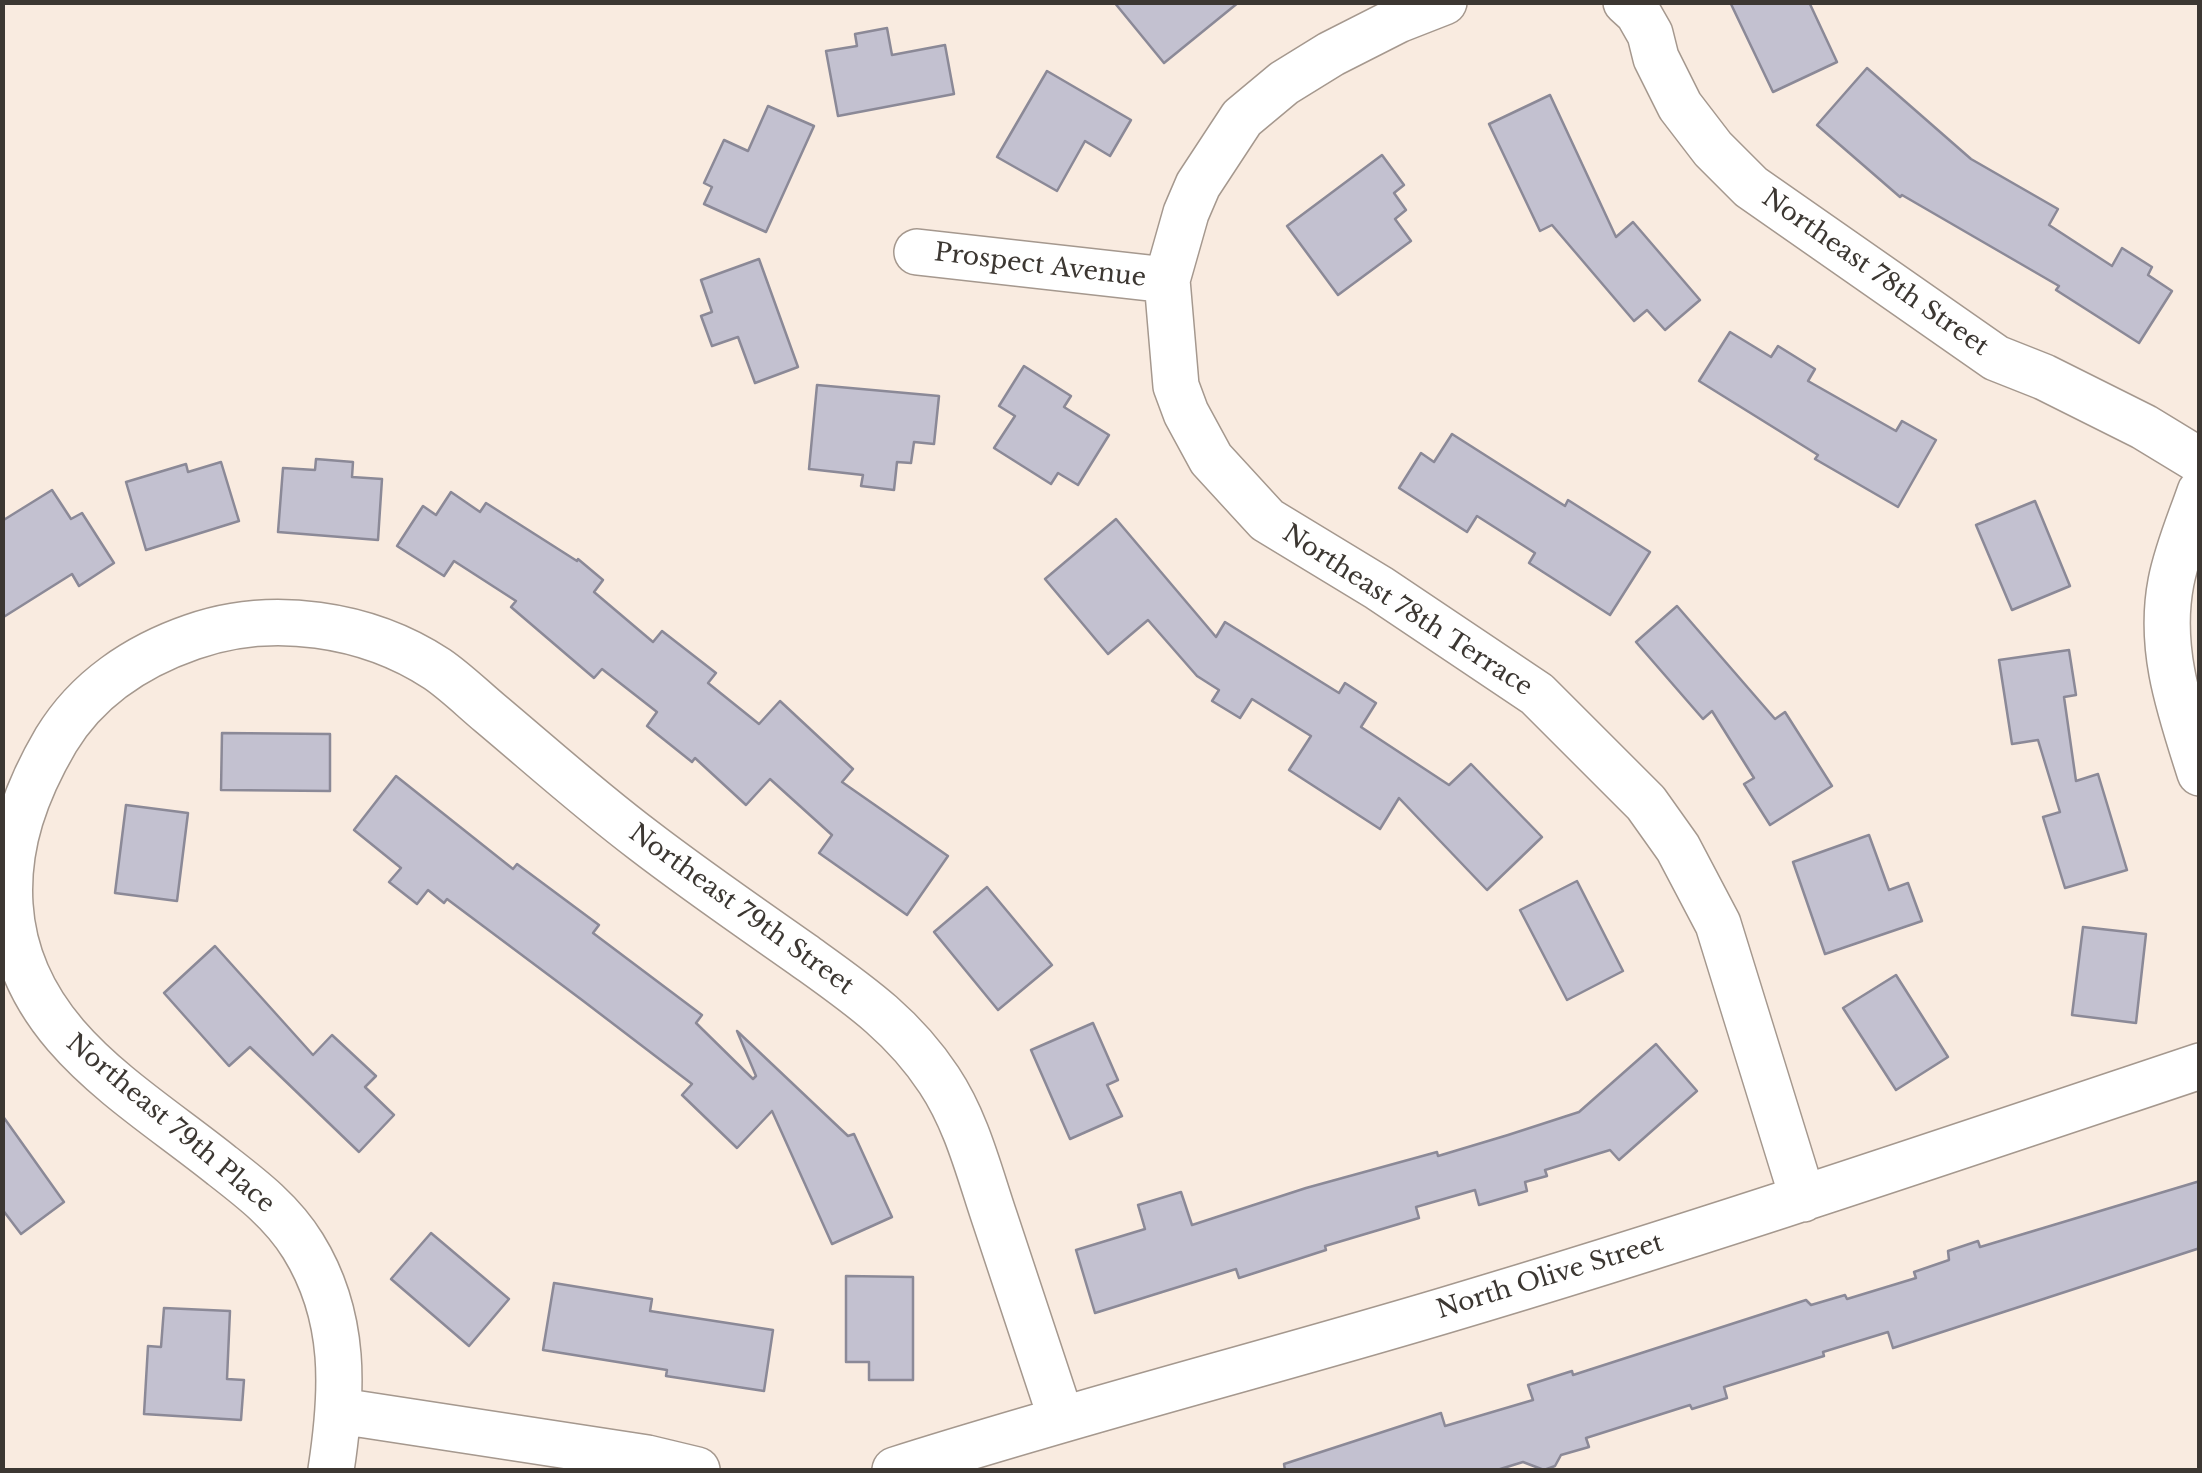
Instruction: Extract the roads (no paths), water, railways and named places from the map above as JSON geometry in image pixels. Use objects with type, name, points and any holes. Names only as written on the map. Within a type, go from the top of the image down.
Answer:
[{"type":"street","name":"Prospect Avenue","points":[[917,252],[1168,280],[1186,212],[1198,185],[1242,118],[1284,83],[1330,54],[1444,2]]},
{"type":"street","name":"Northeast 78th Street","points":[[1626,2],[1650,34],[1656,58],[1680,106],[1713,149],[1751,187],[1996,358],[2128,419],[2200,461]]},
{"type":"street","name":"Northeast 78th Terrace","points":[[1168,280],[1170,334],[1181,400],[1212,459],[1247,502],[1267,520],[1380,588],[1536,694],[1646,803],[1678,848],[1718,924],[1804,1199]]},
{"type":"street","points":[[2200,492],[2171,584],[2167,636],[2173,688],[2200,773]]},
{"type":"street","name":"Northeast 79th Street","points":[[212,630],[256,624],[336,628],[389,644],[438,670],[640,838],[884,1014],[939,1080],[966,1132],[1061,1418]]},
{"type":"street","name":"Northeast 79th Place","points":[[212,630],[154,650],[110,680],[72,717],[57,738],[15,830],[8,877],[11,925],[24,971],[46,1014],[76,1050],[266,1200],[300,1240],[332,1313],[341,1366],[340,1410],[331,1470]]},
{"type":"street","name":"North Olive Street","points":[[895,1470],[1061,1418],[1446,1310],[1804,1199],[2200,1066]]},
{"type":"street","points":[[340,1410],[646,1458],[697,1470]]}]
